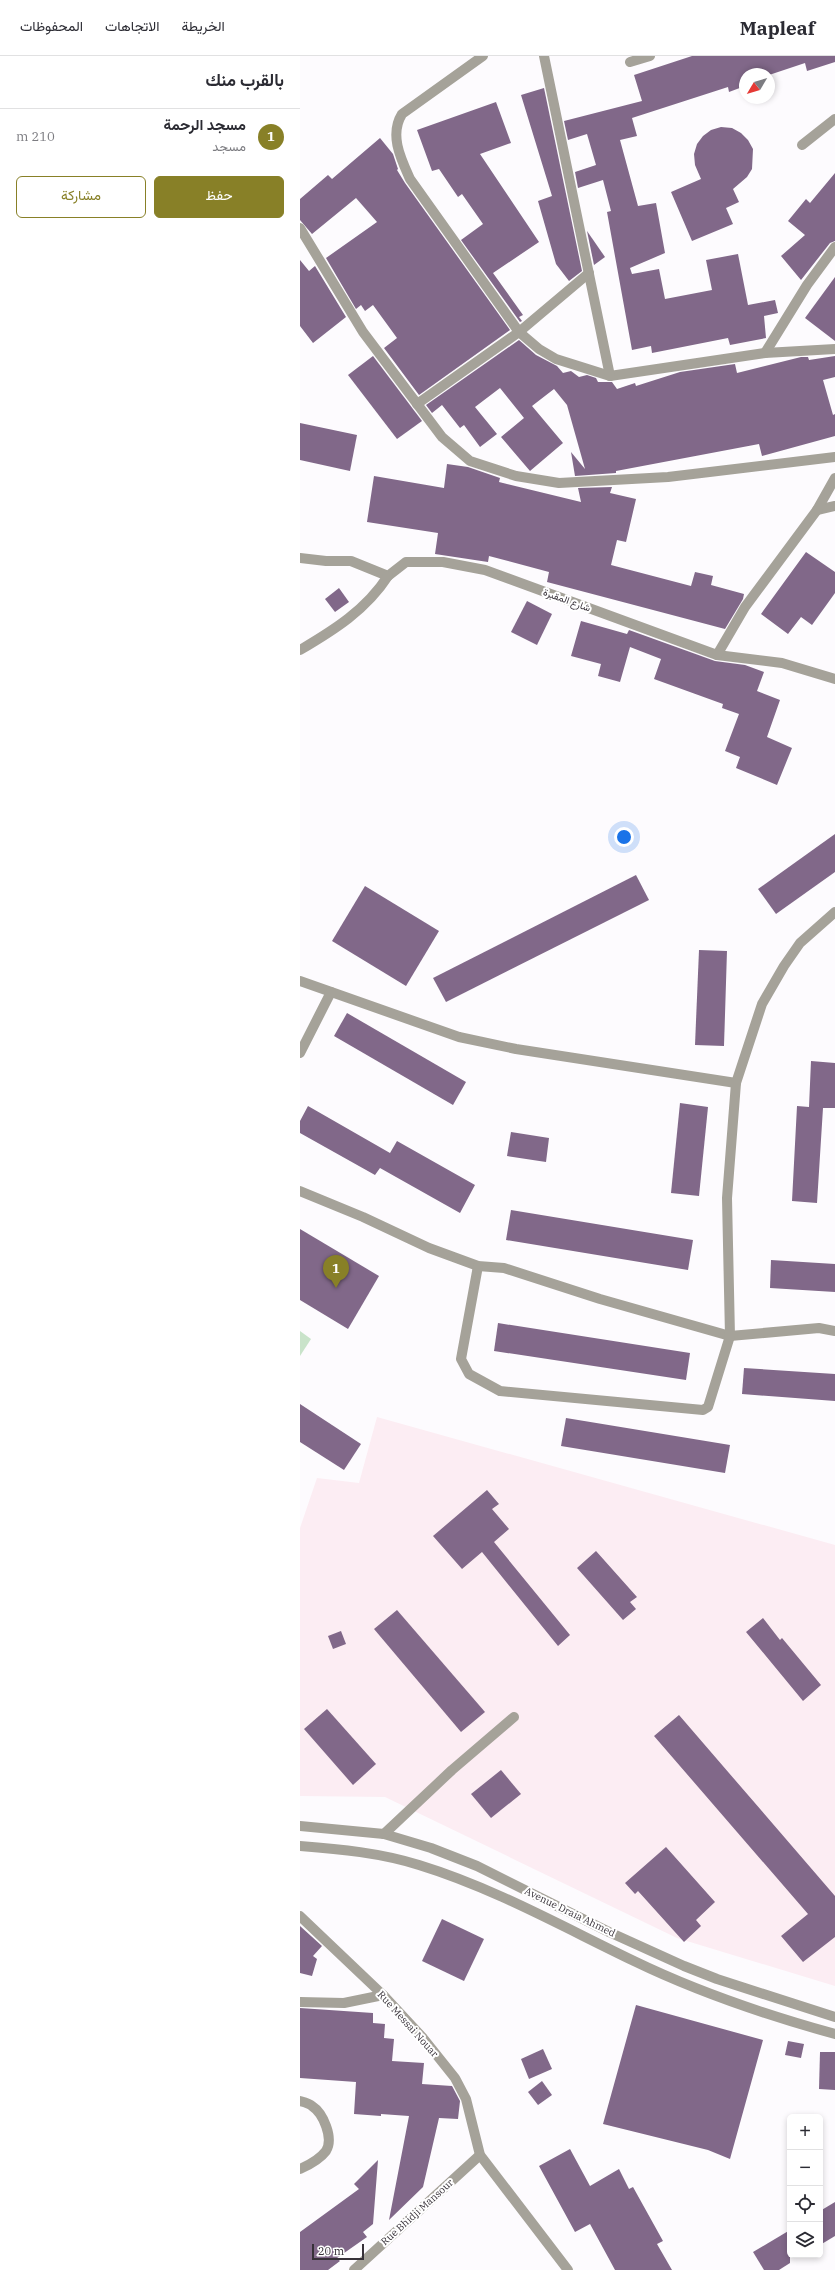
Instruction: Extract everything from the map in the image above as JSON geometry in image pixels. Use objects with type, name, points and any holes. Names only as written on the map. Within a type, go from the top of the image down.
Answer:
[{"type":"street","points":[[483,56],[402,114],[396,123],[396,139],[399,152],[410,179],[519,332],[539,349],[556,359],[610,376],[765,353],[835,349]]},
{"type":"street","points":[[544,56],[610,376]]},
{"type":"street","points":[[630,62],[650,56]]},
{"type":"street","points":[[802,145],[835,119]]},
{"type":"street","points":[[300,228],[363,332],[442,437],[470,461],[516,476],[559,483],[668,477],[835,457]]},
{"type":"street","points":[[765,353],[807,285],[835,247]]},
{"type":"street","points":[[417,404],[519,332],[589,273]]},
{"type":"street","points":[[717,656],[745,607],[817,510],[835,478]]},
{"type":"street","points":[[817,510],[835,506]]},
{"type":"street","points":[[300,558],[326,561],[351,561],[388,576]]},
{"type":"street","name":"شارع المقبرة","points":[[300,650],[342,625],[363,608],[388,576],[406,562],[443,562],[485,570],[717,656],[782,663],[835,679]]},
{"type":"street","points":[[478,1266],[461,1359],[469,1374],[500,1391],[703,1410],[708,1407],[730,1336],[727,1198],[736,1083],[762,1004],[784,966],[800,943],[835,912]]},
{"type":"street","points":[[300,981],[466,1038],[516,1049],[736,1083]]},
{"type":"street","points":[[300,1053],[331,992]]},
{"type":"street","points":[[300,1191],[363,1217],[429,1248],[478,1266],[504,1268],[600,1299],[730,1336],[818,1328],[835,1331]]},
{"type":"street","points":[[384,1834],[452,1770],[514,1717]]},
{"type":"street","name":"Avenue Draia Ahmed","points":[[300,1826],[384,1834],[431,1848],[477,1866],[651,1952],[717,1979],[835,2017]]},
{"type":"street","name":"Avenue Draia Ahmed","points":[[300,1846],[342,1849],[418,1864],[476,1886],[566,1927],[634,1961],[699,1989],[747,2008],[835,2034]]},
{"type":"street","points":[[566,1927],[572,1914]]},
{"type":"street","name":"Rue Messai Nouar","points":[[300,1916],[383,1995],[423,2038],[455,2078],[466,2099],[480,2155]]},
{"type":"street","points":[[300,2002],[344,2003],[383,1995]]},
{"type":"street","points":[[300,2101],[312,2106],[320,2115],[328,2133],[328,2147],[325,2152],[300,2169]]},
{"type":"street","points":[[480,2155],[568,2270]]},
{"type":"street","name":"Rue Bhidji Mansour","points":[[354,2270],[480,2155]]},
{"type":"shaded area","points":[[377,1417],[835,1545],[835,1986],[677,1938],[385,1797],[300,1796],[300,1528],[317,1478],[359,1483]]},
{"type":"green space","points":[[300,1331],[311,1339],[300,1356]]},
{"type":"building","points":[[692,56],[835,56],[835,62],[807,71],[805,63],[775,73],[775,68],[739,68],[739,88],[729,92],[728,87],[632,118],[637,136],[620,140],[638,206],[656,203],[665,253],[630,268],[632,274],[659,269],[665,299],[712,290],[706,260],[738,254],[748,305],[775,300],[778,313],[764,316],[766,338],[730,345],[728,338],[652,353],[651,346],[632,350],[607,212],[611,211],[603,180],[578,188],[575,172],[596,165],[587,134],[568,140],[564,121],[642,101],[634,75]]},
{"type":"building","points":[[544,88],[582,271],[569,281],[556,264],[538,201],[552,196],[521,95]]},
{"type":"building","points":[[496,102],[511,143],[480,154],[539,242],[493,273],[523,315],[519,317],[522,321],[520,322],[461,240],[483,224],[462,194],[458,197],[439,169],[432,171],[417,130]]},
{"type":"building","points":[[721,127],[732,128],[741,133],[748,140],[753,149],[752,169],[747,177],[733,189],[739,202],[726,208],[733,224],[692,241],[671,192],[701,179],[695,165],[694,154],[697,144],[703,136],[711,130]]},
{"type":"building","points":[[380,138],[393,154],[398,169],[397,170],[405,183],[510,330],[419,395],[384,348],[397,338],[373,305],[365,311],[361,305],[356,309],[326,258],[377,222],[356,198],[312,234],[300,220],[300,199],[328,175],[332,179]]},
{"type":"building","points":[[835,173],[835,241],[830,243],[801,280],[781,256],[805,235],[788,221],[806,199],[810,203]]},
{"type":"building","points":[[587,231],[605,257],[594,265]]},
{"type":"building","points":[[300,260],[309,271],[315,266],[346,317],[313,343],[300,326]]},
{"type":"building","points":[[835,277],[835,341],[805,318]]},
{"type":"building","points":[[519,340],[536,355],[557,366],[563,373],[571,371],[579,377],[587,375],[596,378],[598,382],[612,382],[617,389],[635,383],[636,386],[680,372],[735,364],[737,373],[801,357],[808,357],[809,360],[835,356],[835,377],[823,380],[833,415],[835,414],[835,436],[762,456],[759,444],[616,471],[616,473],[575,476],[571,452],[585,469],[567,405],[554,389],[532,406],[563,443],[530,471],[501,437],[524,418],[500,388],[475,407],[497,434],[480,447],[464,425],[460,428],[442,405],[432,413],[426,405]]},
{"type":"building","points":[[373,356],[422,421],[397,439],[348,375]]},
{"type":"building","points":[[300,423],[357,435],[350,471],[300,460]]},
{"type":"building","points":[[447,464],[468,467],[500,478],[499,482],[581,502],[578,488],[612,487],[610,493],[636,499],[626,542],[617,540],[611,565],[691,586],[695,572],[713,576],[711,585],[744,594],[743,599],[725,629],[547,582],[549,572],[489,556],[488,562],[435,554],[438,533],[367,522],[374,476],[444,488]]},
{"type":"building","points":[[806,552],[835,572],[835,593],[812,625],[801,617],[788,634],[761,614]]},
{"type":"building","points":[[339,588],[349,602],[335,612],[325,599]]},
{"type":"building","points":[[527,601],[552,614],[537,645],[511,632]]},
{"type":"building","points":[[581,621],[627,634],[629,630],[715,661],[745,665],[764,672],[757,691],[780,700],[767,737],[792,748],[777,785],[736,768],[740,757],[725,751],[739,714],[722,708],[723,704],[654,679],[661,659],[630,647],[620,682],[598,676],[601,664],[571,656]]},
{"type":"building","points":[[835,834],[835,872],[776,914],[758,889]]},
{"type":"building","points":[[636,875],[649,900],[446,1002],[433,978]]},
{"type":"building","points":[[365,886],[439,931],[406,986],[332,941]]},
{"type":"building","points":[[699,950],[727,951],[724,1046],[695,1045]]},
{"type":"building","points":[[347,1013],[466,1082],[453,1105],[334,1036]]},
{"type":"building","points":[[811,1061],[835,1063],[835,1108],[823,1108],[817,1203],[792,1201],[797,1106],[809,1107]]},
{"type":"building","points":[[680,1103],[708,1107],[699,1196],[671,1193]]},
{"type":"building","points":[[308,1106],[390,1153],[397,1141],[475,1185],[460,1213],[380,1168],[375,1175],[300,1133],[300,1121]]},
{"type":"building","points":[[511,1132],[549,1138],[546,1162],[507,1156]]},
{"type":"building","points":[[511,1210],[693,1240],[688,1270],[506,1240]]},
{"type":"building","points":[[300,1229],[379,1276],[348,1329],[300,1300]]},
{"type":"building","points":[[771,1260],[835,1264],[835,1292],[770,1288]]},
{"type":"building","points":[[498,1323],[690,1353],[686,1380],[494,1351]]},
{"type":"building","points":[[744,1368],[835,1374],[835,1401],[742,1394]]},
{"type":"building","points":[[300,1404],[361,1444],[344,1470],[300,1442]]},
{"type":"building","points":[[566,1418],[730,1445],[725,1473],[561,1446]]},
{"type":"building","points":[[487,1490],[499,1504],[492,1509],[509,1529],[494,1542],[570,1635],[558,1646],[482,1552],[462,1569],[433,1536]]},
{"type":"building","points":[[596,1551],[637,1597],[630,1602],[636,1609],[623,1620],[577,1568]]},
{"type":"building","points":[[397,1610],[485,1712],[461,1732],[374,1629]]},
{"type":"building","points":[[763,1618],[780,1640],[782,1638],[821,1685],[803,1701],[746,1632]]},
{"type":"building","points":[[341,1631],[346,1644],[333,1649],[328,1636]]},
{"type":"building","points":[[327,1709],[376,1764],[353,1785],[304,1729]]},
{"type":"building","points":[[679,1715],[835,1896],[835,1937],[803,1962],[781,1936],[808,1914],[654,1736]]},
{"type":"building","points":[[501,1770],[521,1794],[491,1818],[471,1794]]},
{"type":"building","points":[[666,1847],[715,1902],[696,1920],[701,1926],[684,1942],[638,1891],[635,1894],[625,1883]]},
{"type":"building","points":[[442,1919],[484,1939],[464,1981],[422,1961]]},
{"type":"building","points":[[300,1926],[322,1946],[313,1956],[317,1959],[312,1976],[300,1973]]},
{"type":"building","points":[[636,2005],[763,2040],[730,2159],[708,2150],[603,2124]]},
{"type":"building","points":[[300,2008],[373,2013],[373,2023],[385,2024],[384,2038],[394,2039],[392,2061],[424,2063],[422,2084],[452,2086],[460,2101],[458,2119],[439,2118],[423,2187],[389,2220],[409,2116],[354,2114],[356,2082],[300,2078]]},
{"type":"building","points":[[788,2041],[804,2044],[801,2058],[785,2055]]},
{"type":"building","points":[[543,2049],[552,2069],[529,2079],[521,2059]]},
{"type":"building","points":[[820,2052],[835,2052],[835,2090],[819,2089]]},
{"type":"building","points":[[542,2081],[552,2095],[538,2105],[528,2092]]},
{"type":"building","points":[[570,2149],[590,2186],[619,2169],[629,2189],[633,2187],[663,2241],[657,2244],[672,2270],[615,2270],[590,2224],[575,2232],[539,2166]]},
{"type":"building","points":[[378,2160],[373,2224],[363,2232],[367,2237],[337,2258],[340,2261],[328,2270],[300,2270],[300,2232],[359,2189],[354,2184]]},
{"type":"building","points":[[835,2202],[835,2236],[823,2243],[823,2222],[823,2209]]},
{"type":"building","points":[[787,2232],[787,2258],[790,2258],[790,2263],[779,2270],[764,2270],[753,2252]]},
{"type":"place","name":"مسجد الرحمة","points":[[336,1288]]}]
